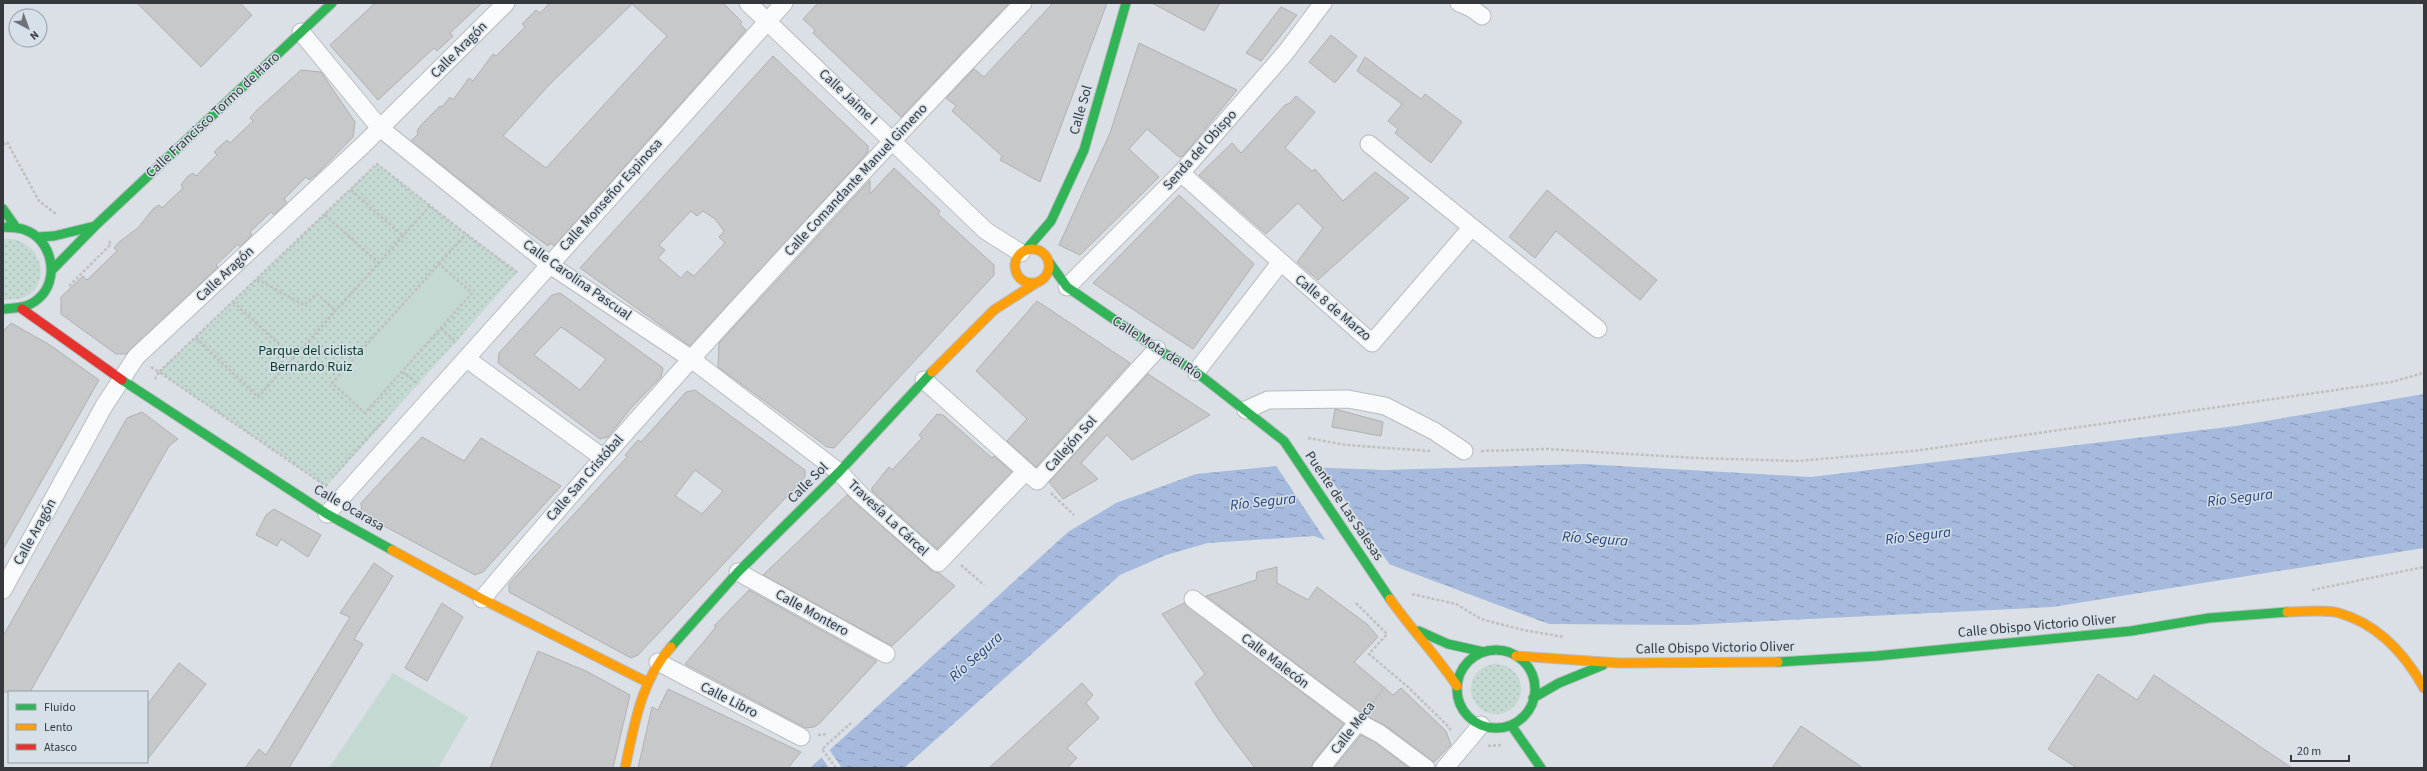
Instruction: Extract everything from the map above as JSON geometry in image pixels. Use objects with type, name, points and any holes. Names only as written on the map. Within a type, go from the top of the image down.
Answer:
[{"type":"street","name":"Calle Francisco Tormo de Haro","points":[[53,269],[94,226],[332,3]]},
{"type":"street","name":"Calle Aragón","points":[[3,590],[104,406],[123,380],[136,357],[380,128],[506,3]]},
{"type":"street","name":"Calle Jaime I","points":[[748,3],[893,140],[986,231],[1023,251]]},
{"type":"street","name":"Calle Monseñor Espinosa","points":[[327,514],[784,3]]},
{"type":"street","name":"Calle Comandante Manuel Gimeno","points":[[690,358],[1023,3]]},
{"type":"street","name":"Calle Sol","points":[[1023,251],[1051,221],[1084,150],[1126,3]]},
{"type":"street","name":"Senda del Obispo","points":[[1067,287],[1181,174],[1286,52],[1323,3]]},
{"type":"street","points":[[1459,3],[1471,8],[1482,16]]},
{"type":"street","name":"Calle Carolina Pascual","points":[[301,32],[380,128],[550,265],[690,358],[839,472]]},
{"type":"street","points":[[1369,144],[1471,228],[1598,329]]},
{"type":"street","name":"Calle 8 de Marzo","points":[[1181,174],[1372,343],[1471,228]]},
{"type":"street","points":[[3,209],[15,226]]},
{"type":"street","name":"Calle Sol","points":[[1048,259],[1051,221]]},
{"type":"street","points":[[3,227],[15,226],[38,236],[46,246],[51,257],[53,269],[47,290],[40,298],[22,309],[8,310],[3,319]]},
{"type":"street","name":"Calle Francisco Tormo de Haro","points":[[38,236],[54,236],[94,226]]},
{"type":"street","points":[[1038,249],[1048,259],[1048,273],[1039,282],[1021,280],[1015,269],[1015,263],[1023,251],[1038,249]]},
{"type":"street","name":"Calle Mota del Río","points":[[1048,259],[1067,287],[1157,350],[1196,372],[1284,441]]},
{"type":"street","points":[[1196,372],[1280,263]]},
{"type":"street","name":"Calle Sol","points":[[994,310],[1015,269]]},
{"type":"street","name":"Calle Sol","points":[[625,768],[640,700],[658,662],[738,572],[839,472],[924,380],[994,310],[1039,282]]},
{"type":"street","name":"Calle Mota del Río","points":[[1039,282],[1067,287]]},
{"type":"street","name":"Calle Ocarasa","points":[[40,298],[54,331]]},
{"type":"street","name":"Calle Ocarasa","points":[[22,309],[54,331],[94,362],[327,514],[482,598],[648,682]]},
{"type":"street","name":"Callejón Sol","points":[[924,380],[1032,476],[1157,350]]},
{"type":"street","name":"Calle San Cristóbal","points":[[482,598],[602,457],[690,358]]},
{"type":"street","points":[[467,359],[602,457]]},
{"type":"street","points":[[1246,410],[1268,400],[1348,399],[1385,406],[1434,431],[1464,451]]},
{"type":"street","name":"Puente de Las Salesas","points":[[1284,441],[1381,587],[1409,626]]},
{"type":"street","name":"Travesía La Cárcel","points":[[839,472],[861,495],[943,559]]},
{"type":"street","points":[[943,559],[1032,476]]},
{"type":"street","name":"Calle Montero","points":[[738,572],[886,654]]},
{"type":"street","name":"Calle Malecón","points":[[1194,599],[1358,722],[1380,734],[1426,768]]},
{"type":"street","name":"Calle Obispo Victorio Oliver","points":[[1516,656],[1618,663],[1786,662],[1876,656],[2130,631],[2209,618],[2276,612],[2338,612],[2373,627],[2410,663],[2424,688]]},
{"type":"street","points":[[1409,626],[1448,644],[1484,652],[1506,651],[1516,656],[1526,664],[1532,674],[1535,686],[1534,698],[1529,709],[1511,725],[1491,727],[1481,725],[1471,719],[1463,709],[1457,686],[1438,657],[1409,626]]},
{"type":"street","points":[[1457,686],[1465,665],[1484,652]]},
{"type":"street","name":"Calle Libro","points":[[658,662],[801,736]]},
{"type":"street","name":"Calle Obispo Victorio Oliver","points":[[1534,698],[1559,683],[1596,666],[1618,663]]},
{"type":"street","name":"Calle Meca","points":[[1321,768],[1358,722]]},
{"type":"street","points":[[1445,768],[1481,725]]},
{"type":"street","points":[[1511,725],[1541,768]]},
{"type":"path","points":[[3,144],[7,142],[39,201],[60,217]]},
{"type":"path","points":[[145,395],[160,372],[377,164],[517,272]]},
{"type":"path","points":[[351,190],[404,237]]},
{"type":"path","points":[[196,338],[258,397],[380,264],[430,206]]},
{"type":"path","points":[[325,215],[380,264]]},
{"type":"path","points":[[64,291],[111,244],[94,226]]},
{"type":"path","points":[[438,263],[472,293],[366,412],[332,383],[438,263],[466,234]]},
{"type":"path","points":[[257,279],[304,305],[317,294],[336,311]]},
{"type":"path","points":[[233,302],[294,358]]},
{"type":"path","points":[[441,328],[456,342]]},
{"type":"path","points":[[160,372],[326,486],[379,425]]},
{"type":"path","points":[[402,372],[419,384]]},
{"type":"path","points":[[1464,451],[1547,449],[1696,458],[1797,461],[1914,451],[2391,382],[2424,373]]},
{"type":"path","points":[[1304,437],[1346,445],[1435,451]]},
{"type":"path","points":[[1032,476],[1074,515]]},
{"type":"path","points":[[943,559],[984,585]]},
{"type":"path","points":[[2305,591],[2424,567]]},
{"type":"path","points":[[1411,594],[1456,604],[1481,619],[1523,630],[1570,638]]},
{"type":"path","points":[[1356,603],[1387,634],[1369,654],[1408,687],[1448,726],[1462,746]]},
{"type":"path","name":"Calle Meca","points":[[1358,722],[1385,688]]},
{"type":"path","points":[[836,768],[822,749],[851,722]]},
{"type":"path","points":[[1483,748],[1502,745],[1508,750]]},
{"type":"green space","name":"Parque del ciclista Bernardo Ruiz","points":[[377,164],[517,272],[326,486],[159,372]]},
{"type":"green space","points":[[3,239],[17,240],[27,245],[35,253],[40,263],[41,274],[38,284],[32,292],[22,298],[3,300]]},
{"type":"green space","points":[[438,263],[472,293],[365,413],[332,383]]},
{"type":"green space","points":[[1491,664],[1501,664],[1514,671],[1521,684],[1521,694],[1514,707],[1501,714],[1491,714],[1482,710],[1475,703],[1471,694],[1471,684],[1475,675],[1482,668]]},
{"type":"green space","points":[[393,673],[468,717],[438,768],[329,768]]},
{"type":"water","name":"Río Segura","points":[[2424,394],[2424,548],[2052,607],[1686,625],[1549,624],[1314,536],[1208,543],[1166,555],[1120,575],[904,768],[810,768],[1068,532],[1116,503],[1196,474],[1276,466],[1385,470],[1584,464],[1811,477],[2236,426]]},
{"type":"pier","points":[[1275,464],[1321,465],[1392,568],[1328,544]]},
{"type":"pier","points":[[828,748],[842,768],[829,768],[820,755]]},
{"type":"building","points":[[137,3],[240,3],[252,15],[201,67]]},
{"type":"building","points":[[375,3],[482,3],[450,33],[453,36],[437,51],[434,48],[378,100],[330,45]]},
{"type":"building","points":[[550,3],[723,3],[742,22],[740,24],[746,30],[554,246],[550,243],[548,246],[492,205],[411,141],[418,134],[417,131],[421,125],[440,106],[442,107],[450,97],[453,100],[469,78],[473,81],[493,54],[496,56],[525,27],[522,24],[536,10],[540,13]],"holes":[[[632,4],[667,36],[546,168],[503,136],[549,85]]]},
{"type":"building","points":[[818,3],[1009,3],[901,117],[813,33],[815,30],[803,19]]},
{"type":"building","points":[[1053,3],[1107,3],[1040,182],[1000,160],[1002,156],[952,111],[956,106],[946,98],[974,69],[984,77]]},
{"type":"building","points":[[1152,3],[1220,3],[1204,31]]},
{"type":"building","points":[[1281,7],[1297,15],[1261,61],[1246,53]]},
{"type":"building","points":[[1331,35],[1357,56],[1335,83],[1309,62]]},
{"type":"building","points":[[1139,43],[1237,90],[1183,156],[1179,157],[1147,129],[1129,149],[1159,177],[1080,255],[1059,245],[1110,133]]},
{"type":"building","points":[[773,56],[868,146],[868,152],[690,346],[580,268]],"holes":[[[691,211],[697,216],[703,211],[715,219],[724,231],[719,237],[725,243],[694,276],[687,271],[681,278],[658,258],[665,250],[659,245]]]},
{"type":"building","points":[[1365,57],[1421,99],[1425,94],[1462,122],[1431,163],[1395,133],[1398,129],[1388,121],[1402,104],[1357,71]]},
{"type":"building","points":[[301,70],[321,72],[355,122],[353,137],[317,174],[309,180],[306,177],[284,199],[287,203],[274,215],[271,212],[250,232],[252,235],[240,247],[238,244],[216,265],[218,267],[126,354],[116,354],[61,314],[61,297],[83,276],[87,280],[117,251],[114,248],[119,242],[138,228],[153,209],[159,205],[162,208],[183,188],[181,185],[187,177],[193,173],[196,176],[217,155],[214,152],[227,140],[230,143],[253,121],[250,118],[257,110]]},
{"type":"building","points":[[1296,96],[1315,112],[1285,148],[1312,171],[1315,169],[1343,201],[1375,172],[1409,198],[1318,280],[1297,262],[1323,228],[1298,203],[1266,234],[1199,175],[1232,143],[1241,153],[1285,105],[1290,103]]},
{"type":"building","points":[[894,168],[940,211],[938,214],[994,265],[994,275],[834,448],[827,447],[718,367],[719,343],[870,180],[870,194]]},
{"type":"building","points":[[1547,190],[1657,280],[1640,300],[1556,231],[1535,258],[1509,237]]},
{"type":"building","points":[[1179,195],[1254,264],[1193,349],[1093,283]]},
{"type":"building","points":[[560,293],[663,368],[661,377],[632,407],[608,437],[600,439],[498,363],[499,353],[552,295]],"holes":[[[561,327],[606,359],[580,390],[534,355]]]},
{"type":"building","points":[[1037,301],[1130,363],[1036,467],[1007,441],[1027,419],[976,371]]},
{"type":"building","points":[[11,323],[50,345],[99,380],[3,549],[3,331]]},
{"type":"building","points":[[1148,374],[1210,415],[1132,460],[1107,435],[1081,463],[1098,479],[1063,499],[1049,482]]},
{"type":"building","points":[[695,390],[805,470],[805,477],[638,655],[631,658],[509,592],[509,584],[627,457],[625,455],[638,440],[641,442],[686,392]],"holes":[[[695,470],[723,491],[702,514],[675,496]]]},
{"type":"building","points":[[1335,409],[1383,422],[1381,436],[1332,427]]},
{"type":"building","points":[[142,412],[178,439],[169,446],[31,691],[3,692],[3,636],[127,418]]},
{"type":"building","points":[[937,414],[943,415],[992,458],[994,456],[1012,472],[937,549],[872,491],[872,488],[889,467],[892,470],[922,438],[919,435]]},
{"type":"building","points":[[422,437],[464,461],[481,438],[561,486],[483,572],[475,575],[362,514],[361,503]]},
{"type":"building","points":[[847,495],[931,570],[939,573],[955,586],[892,646],[763,575]]},
{"type":"building","points":[[274,509],[321,535],[308,557],[281,539],[277,546],[256,535],[266,515]]},
{"type":"building","points":[[374,563],[393,576],[354,639],[363,644],[289,768],[245,768],[259,749],[266,755],[350,617],[340,613]]},
{"type":"building","points":[[1277,567],[1277,583],[1308,600],[1317,587],[1368,625],[1378,637],[1354,662],[1393,695],[1401,688],[1446,731],[1451,745],[1434,762],[1386,726],[1363,714],[1206,596],[1256,580],[1257,572]]},
{"type":"building","points":[[749,590],[877,661],[819,724],[814,727],[806,728],[685,664],[716,627],[714,626]]},
{"type":"building","points":[[442,603],[463,617],[427,681],[405,668]]},
{"type":"building","points":[[1184,603],[1344,724],[1313,762],[1311,768],[1255,768],[1220,722],[1195,683],[1205,674],[1162,614]]},
{"type":"building","points":[[538,651],[586,671],[630,695],[613,768],[490,768]]},
{"type":"building","points":[[179,663],[206,684],[148,759],[148,704]]},
{"type":"building","points":[[2098,674],[2137,700],[2154,675],[2292,768],[2077,768],[2048,749]]},
{"type":"building","points":[[1082,683],[1093,695],[1086,703],[1099,718],[1067,748],[1077,758],[1067,768],[989,768]]},
{"type":"building","points":[[668,689],[801,752],[788,768],[638,768],[652,707],[658,710]]},
{"type":"building","points":[[1801,726],[1863,768],[1772,768]]},
{"type":"building","points":[[1361,735],[1375,742],[1409,768],[1334,768]]},
{"type":"traffic: fast","points":[[53,269],[95,226],[332,3]]},
{"type":"traffic: fast","points":[[1026,250],[1051,221],[1084,150],[1126,3]]},
{"type":"traffic: fast","points":[[3,209],[15,226]]},
{"type":"traffic: fast","points":[[38,237],[54,236],[95,226]]},
{"type":"traffic: fast","points":[[3,227],[22,229],[34,235],[42,242],[47,251],[51,271],[45,291],[38,299],[26,306],[3,309]]},
{"type":"traffic: fast","points":[[1049,262],[1067,287],[1157,349],[1196,372],[1284,441],[1390,599]]},
{"type":"traffic: fast","points":[[671,647],[738,572],[839,472],[932,372]]},
{"type":"traffic: fast","points":[[122,380],[327,514],[392,550]]},
{"type":"traffic: fast","points":[[1778,662],[1876,656],[2131,631],[2209,618],[2287,612]]},
{"type":"traffic: fast","points":[[1419,631],[1448,644],[1484,652]]},
{"type":"traffic: fast","points":[[1496,650],[1511,653],[1523,662],[1532,674],[1535,689],[1532,704],[1523,716],[1511,725],[1496,728],[1481,725],[1469,716],[1460,704],[1457,689],[1460,674],[1469,662],[1481,653],[1496,650]]},
{"type":"traffic: fast","points":[[1533,698],[1559,683],[1603,665]]},
{"type":"traffic: fast","points":[[1511,725],[1541,768]]},
{"type":"traffic: slow","points":[[1029,249],[1035,249],[1039,250],[1046,256],[1049,266],[1048,273],[1042,280],[1035,283],[1029,283],[1025,282],[1018,276],[1015,269],[1015,263],[1016,259],[1022,252],[1029,249]]},
{"type":"traffic: slow","points":[[932,372],[994,310],[1036,283]]},
{"type":"traffic: slow","points":[[392,550],[482,599],[647,682]]},
{"type":"traffic: slow","points":[[1390,599],[1457,686]]},
{"type":"traffic: slow","points":[[2287,612],[2334,612],[2353,618],[2366,625],[2378,633],[2399,652],[2424,688]]},
{"type":"traffic: slow","points":[[625,768],[640,704],[652,674],[671,647]]},
{"type":"traffic: slow","points":[[1516,656],[1619,663],[1778,662]]},
{"type":"traffic: jam","points":[[22,309],[122,380]]}]
